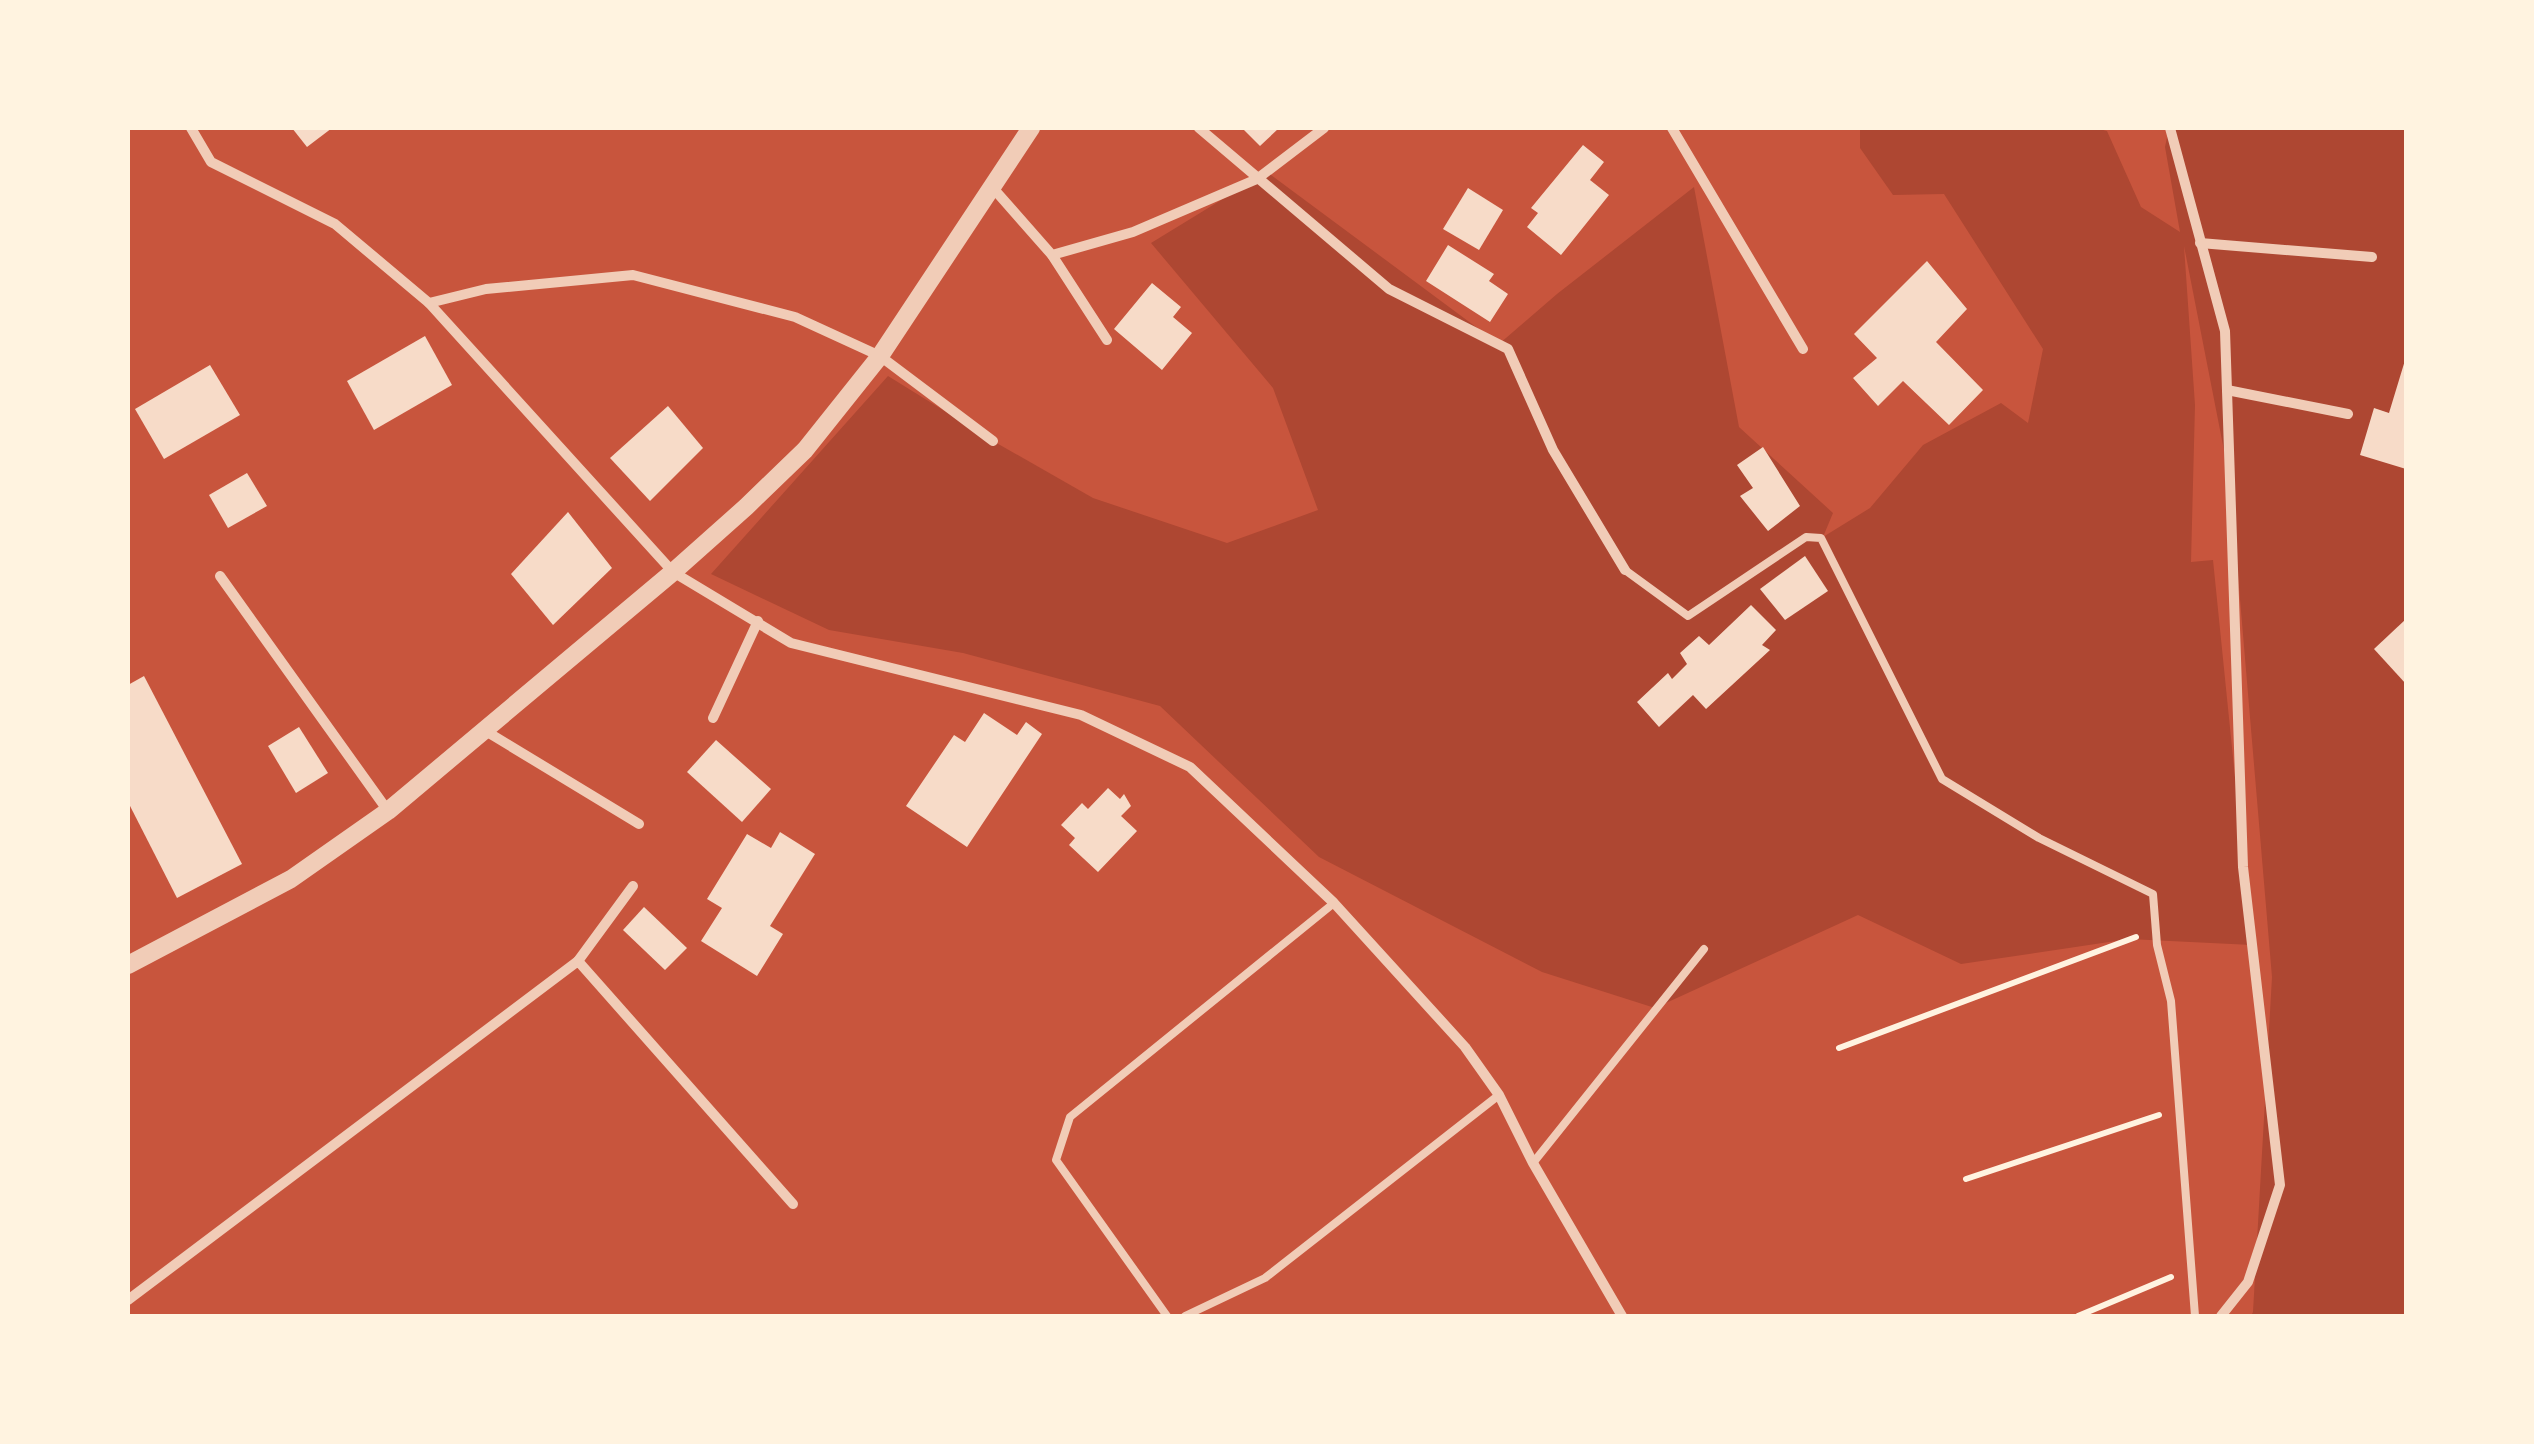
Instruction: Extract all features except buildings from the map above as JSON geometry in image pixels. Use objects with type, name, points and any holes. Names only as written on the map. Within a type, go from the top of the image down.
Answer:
[{"type":"street","points":[[191,128],[210,162],[334,224],[429,302],[673,572],[791,643],[1082,715],[1190,767],[1334,903],[1465,1046],[1499,1095],[1622,1316]]},
{"type":"street","points":[[128,965],[291,879],[388,810],[746,507],[804,450],[880,356],[1030,128]]},
{"type":"street","points":[[1199,128],[1389,288],[1508,349],[1552,450],[1625,570]]},
{"type":"street","points":[[1052,255],[1133,232],[1258,179],[1324,128]]},
{"type":"street","points":[[1672,128],[1803,349]]},
{"type":"street","points":[[2170,128],[2225,330],[2243,867],[2280,1185],[2248,1282],[2221,1316]]},
{"type":"street","points":[[993,188],[1052,255],[1107,340]]},
{"type":"street","points":[[2200,243],[2372,257]]},
{"type":"street","points":[[429,302],[486,289],[633,275],[795,317],[880,356],[993,441]]},
{"type":"street","points":[[2227,390],[2348,414]]},
{"type":"street","points":[[220,576],[388,810]]},
{"type":"street","points":[[713,718],[758,621]]},
{"type":"street","points":[[484,730],[639,824]]},
{"type":"street","points":[[128,1300],[578,960],[632,886]]},
{"type":"street","points":[[578,960],[792,1204]]},
{"type":"lane","points":[[1625,570],[1688,616],[1806,538],[1822,538],[1942,779],[2039,838],[2153,894],[2156,929],[2172,1001],[2194,1316]]},
{"type":"lane","points":[[1167,1316],[1056,1160],[1070,1117],[1334,903]]},
{"type":"lane","points":[[1534,1163],[1704,949]]},
{"type":"lane","points":[[1185,1316],[1265,1278],[1499,1095]]},
{"type":"path","points":[[1838,1048],[2156,929]]},
{"type":"path","points":[[1966,1179],[2179,1108]]},
{"type":"path","points":[[2078,1316],[2191,1269]]},
{"type":"shaded area","points":[[1860,128],[2107,131],[2141,207],[2180,232],[2165,147],[2169,128],[2406,128],[2406,1316],[2251,1316],[2272,977],[2230,481],[2184,246],[2195,405],[2191,562],[2213,560],[2252,945],[2129,939],[1961,964],[1858,915],[1655,1008],[1542,972],[1319,857],[1160,706],[963,653],[829,630],[711,574],[888,376],[1093,498],[1227,543],[1318,510],[1273,388],[1151,243],[1267,172],[1499,344],[1694,187],[1739,427],[1833,513],[1823,537],[1870,508],[1923,445],[2001,403],[2028,423],[2043,349],[1944,194],[1893,195],[1860,148]]}]
